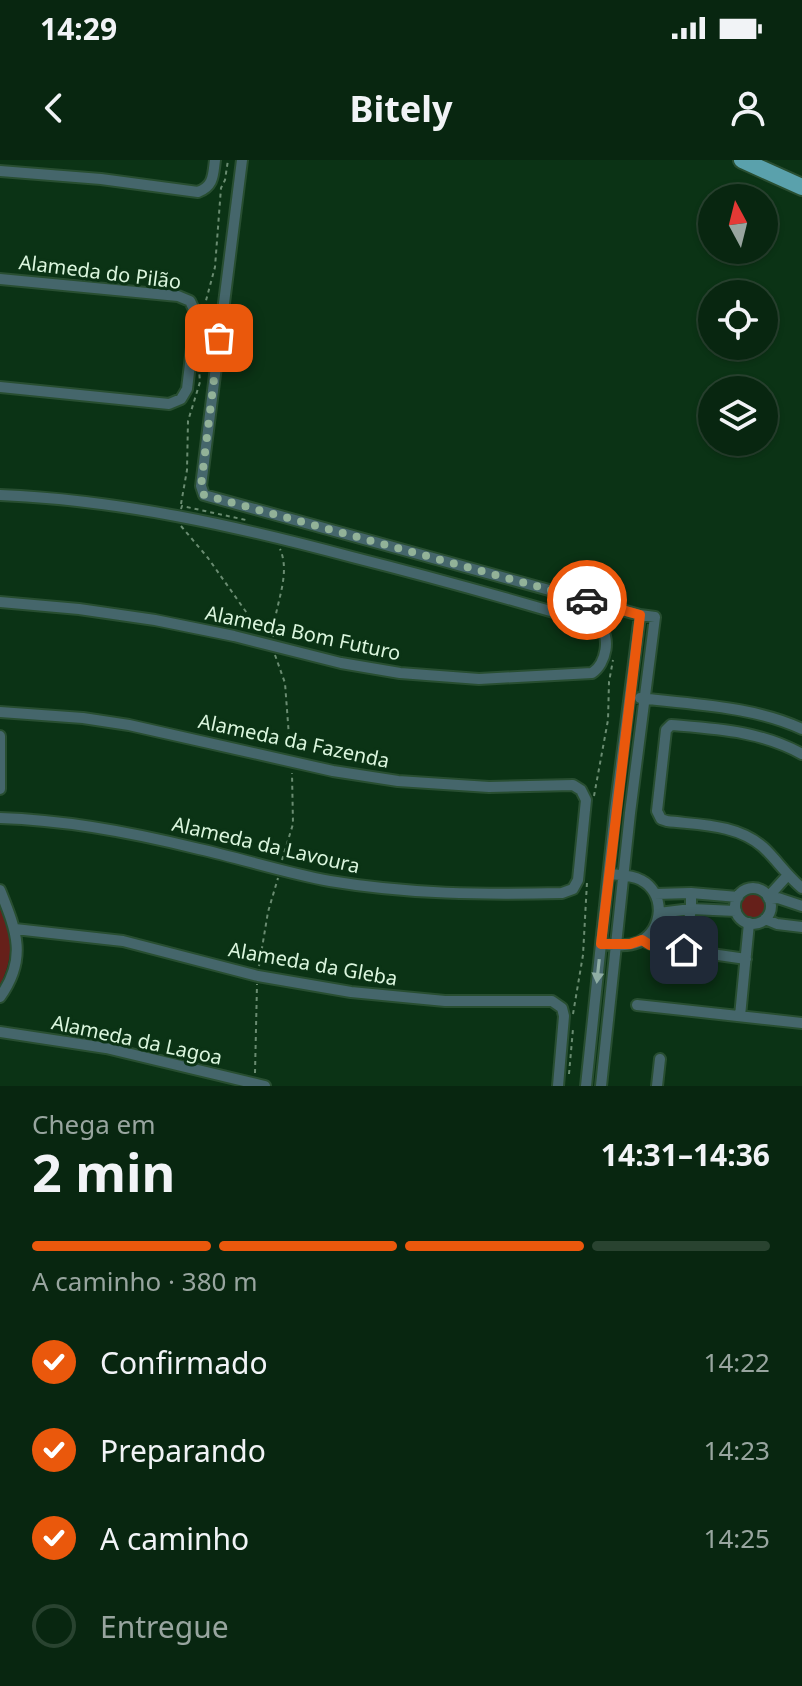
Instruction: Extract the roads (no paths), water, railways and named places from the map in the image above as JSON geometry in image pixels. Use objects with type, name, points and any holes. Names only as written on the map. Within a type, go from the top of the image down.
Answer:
[{"type":"main road","points":[[742,160],[802,187]]},
{"type":"street","points":[[0,171],[101,179],[194,192],[206,189],[212,181],[215,160]]},
{"type":"street","points":[[242,160],[201,486],[204,495],[655,617],[601,1086]]},
{"type":"street","name":"Alameda do Pilão","points":[[0,279],[183,297],[193,305],[196,314],[187,389],[181,399],[169,404],[0,387]]},
{"type":"street","name":"Alameda Bom Futuro","points":[[0,495],[107,504],[180,515],[255,531],[495,594],[598,625],[605,631],[603,662],[588,674],[528,678],[430,677],[356,666],[155,620],[0,602]]},
{"type":"street","points":[[586,1086],[640,615]]},
{"type":"street","points":[[629,697],[726,708],[783,720],[802,729]]},
{"type":"street","name":"Alameda da Fazenda","points":[[0,712],[129,725],[398,781],[489,787],[568,784],[581,790],[586,804],[578,880],[573,889]]},
{"type":"street","points":[[802,754],[739,730],[671,725],[666,730],[657,811],[661,819],[722,827],[740,833],[765,849],[787,876],[802,888]]},
{"type":"street","points":[[0,736],[0,789]]},
{"type":"street","name":"Alameda da Lavoura","points":[[0,818],[138,835],[280,871],[365,886],[484,895],[562,893],[573,889]]},
{"type":"street","points":[[601,944],[616,945],[642,940],[652,931],[659,913],[655,894],[642,880],[610,874]]},
{"type":"street","points":[[765,919],[770,912],[769,898],[787,876]]},
{"type":"street","points":[[802,906],[769,898],[753,889],[744,891],[738,897],[736,911],[741,919],[749,923],[765,919],[802,927]]},
{"type":"street","points":[[0,890],[15,929],[15,965],[0,997]]},
{"type":"street","points":[[684,950],[691,893]]},
{"type":"street","points":[[655,894],[738,897]]},
{"type":"street","points":[[659,913],[691,909],[736,911]]},
{"type":"street","points":[[740,1016],[749,923]]},
{"type":"street","name":"Alameda da Gleba","points":[[15,929],[123,941],[258,976],[382,996],[456,1001],[548,1000],[559,1005],[564,1016],[558,1086]]},
{"type":"street","points":[[642,940],[650,945],[746,959]]},
{"type":"street","points":[[637,1005],[802,1023]]},
{"type":"street","name":"Alameda da Lagoa","points":[[0,1032],[106,1048],[261,1085]]},
{"type":"street","points":[[657,1086],[660,1059]]}]
